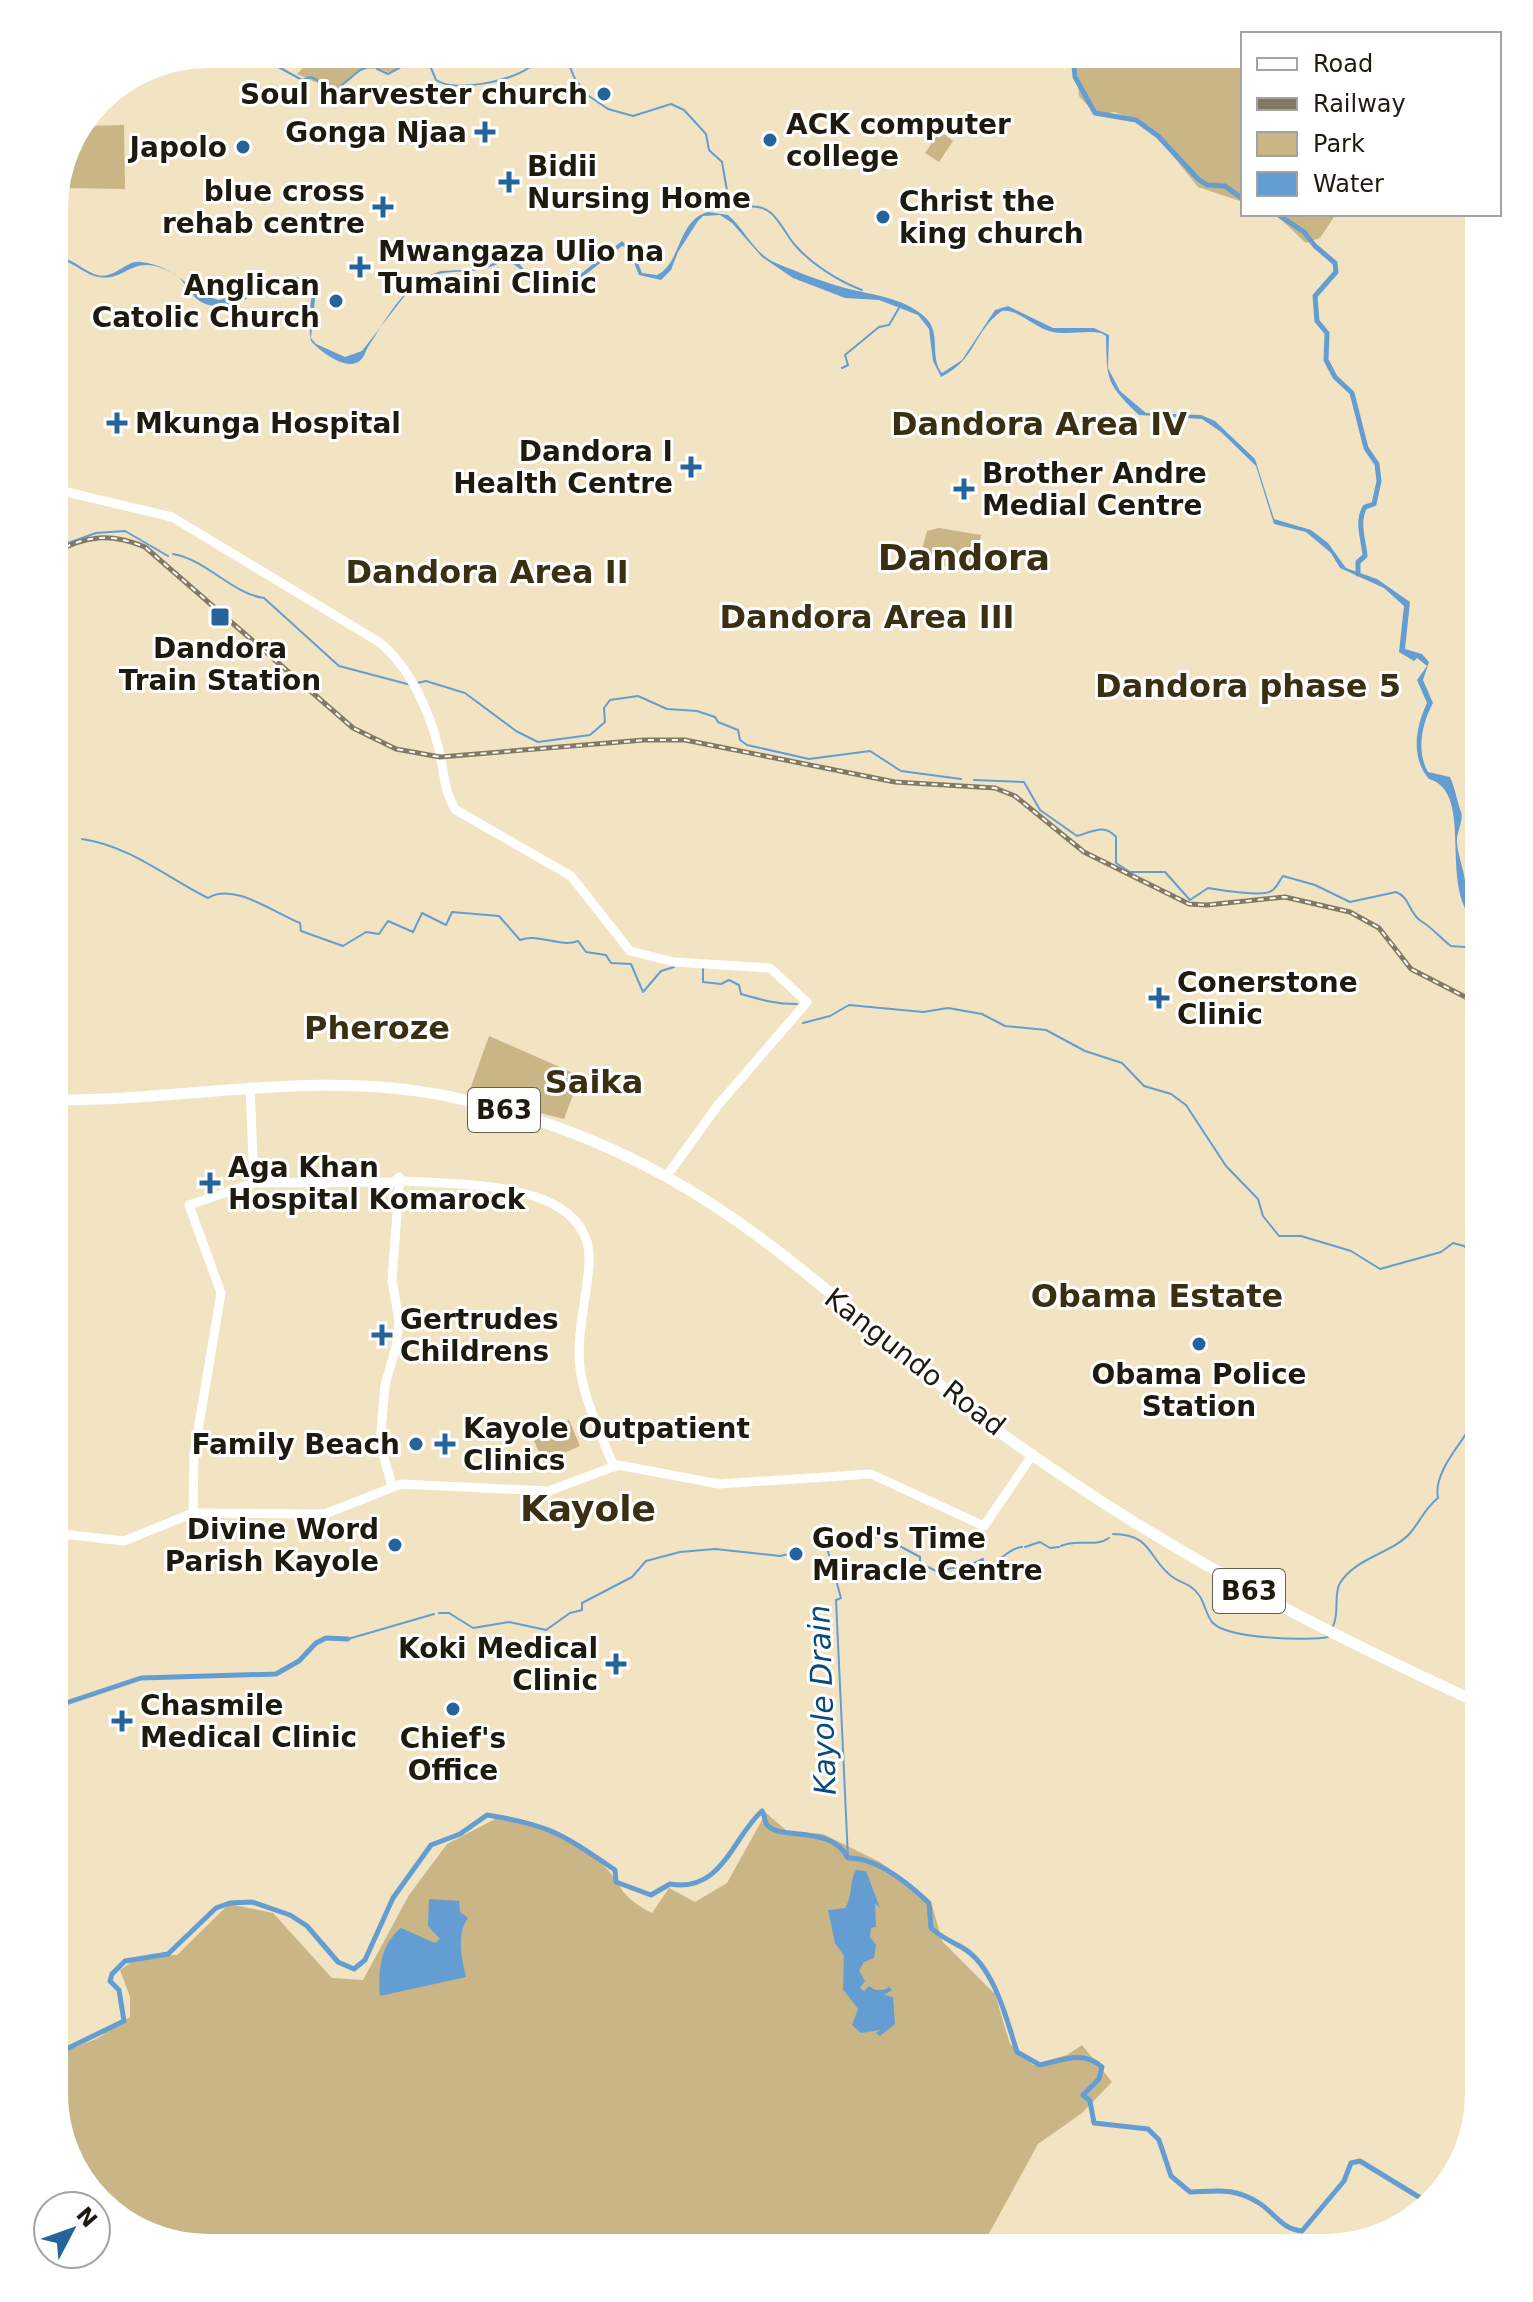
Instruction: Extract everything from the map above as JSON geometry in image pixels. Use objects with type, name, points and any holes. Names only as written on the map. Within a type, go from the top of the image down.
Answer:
[{"type":"highway","name":"Kangundo Road","points":[[68,1093],[283,1079],[405,1089],[491,1107],[583,1137],[666,1177],[745,1228],[998,1430],[1117,1511],[1257,1595],[1356,1647],[1465,1697]]},
{"type":"highway","name":"Kangundo Road","points":[[68,1100],[331,1084]]},
{"type":"main road","points":[[68,492],[172,517],[346,619],[389,651],[412,684],[436,741],[447,791],[456,810],[571,876],[630,951],[680,962],[770,968],[807,1002],[718,1105],[666,1177]]},
{"type":"main road","points":[[250,1087],[254,1183]]},
{"type":"main road","points":[[193,1513],[194,1454],[221,1293],[189,1205],[254,1183],[399,1183],[499,1188],[558,1204],[573,1218],[588,1246],[580,1365],[587,1401],[614,1467]]},
{"type":"main road","points":[[392,1486],[380,1443],[385,1385],[396,1347],[399,1321],[392,1276],[399,1183]]},
{"type":"main road","points":[[68,1535],[124,1541],[193,1513],[325,1514],[392,1486],[412,1484],[549,1491],[614,1467],[719,1484],[754,1484],[843,1473],[871,1474],[984,1526],[1033,1454]]},
{"type":"green space","points":[[303,68],[398,68],[388,72],[365,70],[336,91],[297,74]]},
{"type":"green space","points":[[1077,68],[1241,68],[1241,201],[1198,187],[1149,126],[1115,112],[1096,115],[1079,96]]},
{"type":"green space","points":[[124,125],[125,189],[70,188],[82,146],[95,126]]},
{"type":"green space","points":[[940,131],[953,141],[939,162],[925,153]]},
{"type":"green space","points":[[1277,216],[1335,216],[1320,238],[1306,243]]},
{"type":"green space","points":[[939,528],[981,535],[974,573],[919,560],[927,531]]},
{"type":"green space","points":[[489,1036],[580,1076],[564,1119],[468,1095]]},
{"type":"green space","points":[[569,1420],[580,1446],[543,1462],[532,1436]]},
{"type":"green space","points":[[766,1813],[787,1831],[823,1834],[880,1862],[932,1905],[942,1941],[995,1994],[1010,2044],[1033,2065],[1067,2055],[1082,2045],[1112,2082],[1082,2113],[1038,2144],[989,2234],[199,2234],[154,2223],[123,2205],[112,2196],[112,2190],[106,2190],[97,2179],[79,2148],[69,2113],[68,2050],[98,2038],[130,2017],[130,1997],[120,1970],[140,1956],[177,1955],[229,1904],[273,1913],[332,1978],[363,1980],[409,1895],[447,1844],[499,1817],[577,1845],[600,1862],[632,1901],[652,1913],[669,1888],[695,1902],[727,1883]]},
{"type":"water","points":[[708,212],[728,215],[762,254],[776,263],[837,286],[897,301],[916,310],[933,330],[936,360],[942,373],[962,360],[995,310],[1008,306],[1053,328],[1094,328],[1109,335],[1108,368],[1120,391],[1146,413],[1201,415],[1215,421],[1255,459],[1274,519],[1311,530],[1328,543],[1346,568],[1377,579],[1410,602],[1405,649],[1422,654],[1429,662],[1423,680],[1433,703],[1423,728],[1422,755],[1428,772],[1450,777],[1462,815],[1457,843],[1465,881],[1465,907],[1459,891],[1451,803],[1443,788],[1429,779],[1419,761],[1418,731],[1427,703],[1417,680],[1427,666],[1417,658],[1414,661],[1399,652],[1404,606],[1384,588],[1340,568],[1331,553],[1306,532],[1274,524],[1256,466],[1221,432],[1202,419],[1139,415],[1110,380],[1107,363],[1106,336],[1101,333],[1049,331],[1014,313],[1002,311],[985,327],[962,362],[941,377],[933,361],[929,329],[918,315],[879,300],[845,298],[793,278],[762,257],[732,223],[720,215],[703,216],[698,221],[678,252],[671,270],[661,280],[639,275],[628,248],[622,246],[562,293],[545,290],[504,260],[483,269],[442,273],[422,280],[410,289],[417,280],[441,271],[482,269],[511,253],[529,276],[558,292],[622,241],[634,253],[642,273],[657,275],[671,261],[690,224]]},
{"type":"water","points":[[68,260],[101,276],[135,262],[153,264],[173,274],[149,265],[99,277],[68,263]]},
{"type":"water","points":[[176,276],[219,300],[297,277],[316,289],[311,338],[316,344],[345,357],[362,351],[381,326],[362,359],[346,364],[326,354],[311,341],[308,317],[313,290],[301,283],[276,285],[223,306],[202,303]]},
{"type":"water","points":[[410,289],[381,326],[398,301]]},
{"type":"water","points":[[856,1870],[866,1871],[880,1908],[875,1903],[876,1927],[871,1928],[870,1937],[876,1945],[874,1958],[864,1962],[859,1971],[865,1981],[860,1988],[864,1991],[869,1986],[879,1990],[889,1987],[892,1990],[884,1995],[893,1997],[895,2024],[880,2036],[876,2033],[881,2030],[861,2033],[852,2025],[858,2009],[843,1989],[844,1956],[835,1943],[828,1910],[845,1908]]},
{"type":"water","points":[[429,1899],[459,1901],[460,1912],[468,1918],[461,1939],[466,1977],[380,1996],[382,1959],[389,1942],[401,1928],[435,1943],[440,1939],[428,1926]]},
{"type":"waterway","points":[[280,68],[302,80],[311,77],[336,90],[365,68]]},
{"type":"waterway","points":[[378,68],[388,74],[399,68]]},
{"type":"waterway","points":[[431,68],[436,80],[456,85],[497,81],[528,68]]},
{"type":"waterway","points":[[570,68],[586,94],[608,109],[633,116],[671,104],[684,110],[706,134],[709,150],[722,162],[729,202],[766,210],[808,258],[834,277],[862,290]]},
{"type":"waterway","points":[[1074,68],[1075,77],[1095,113],[1136,120],[1158,136],[1198,179],[1207,185],[1225,186],[1241,198]]},
{"type":"waterway","points":[[1280,216],[1304,232],[1335,263],[1336,272],[1315,296],[1317,321],[1327,333],[1326,360],[1335,377],[1352,393],[1366,448],[1377,464],[1379,481],[1374,504],[1365,507],[1362,513],[1365,556],[1358,562],[1358,574]]},
{"type":"waterway","points":[[842,368],[848,365],[845,355],[879,327],[889,325],[899,308]]},
{"type":"waterway","points":[[68,543],[96,533],[125,531],[168,556]]},
{"type":"waterway","points":[[173,554],[197,563],[241,590],[264,598],[339,666],[411,685]]},
{"type":"waterway","points":[[417,683],[426,681],[465,693],[516,731],[538,742],[590,735],[605,722],[604,708],[610,700],[638,696],[667,709],[697,711],[715,717],[718,722],[738,730],[740,740],[747,745],[809,759],[870,751],[901,771],[961,779]]},
{"type":"waterway","points":[[974,780],[1024,782],[1040,810],[1077,836],[1107,830],[1116,837],[1116,863],[1130,872],[1165,872],[1190,900],[1208,888],[1267,893],[1283,876],[1315,885],[1350,902],[1396,892],[1401,894],[1417,918],[1451,946],[1465,947]]},
{"type":"waterway","points":[[82,839],[132,855],[208,898],[229,894],[253,900],[300,923],[301,931],[343,946],[366,932],[379,934],[388,921],[413,932],[422,913],[446,925],[452,912],[499,916],[520,940],[578,941],[586,952],[606,955],[611,963],[631,964],[643,992],[661,971],[674,967]]},
{"type":"waterway","points":[[703,967],[703,982],[721,984],[729,980],[739,985],[741,994],[797,1004]]},
{"type":"waterway","points":[[803,1023],[830,1016],[849,1005],[923,1012],[948,1008],[982,1014],[1005,1026],[1046,1030],[1085,1051],[1122,1063],[1144,1086],[1171,1094],[1186,1105],[1226,1166],[1258,1199],[1263,1216],[1279,1236],[1301,1236],[1351,1251],[1380,1269],[1441,1252],[1453,1243],[1465,1247]]},
{"type":"waterway","name":"Kayole Drain","points":[[1333,1626],[1340,1583],[1355,1567],[1395,1545],[1411,1532],[1438,1498],[1440,1478],[1465,1435]]},
{"type":"waterway","name":"Kayole Drain","points":[[1113,1534],[1126,1535],[1143,1543],[1166,1571],[1196,1592],[1213,1623],[1222,1628],[1269,1638],[1328,1637]]},
{"type":"waterway","name":"Kayole Drain","points":[[848,1858],[836,1600],[841,1598],[827,1548],[881,1536],[920,1557],[920,1563],[936,1571],[964,1566]]},
{"type":"waterway","name":"Kayole Drain","points":[[1061,1546],[1109,1538]]},
{"type":"waterway","name":"Kayole Drain","points":[[1025,1547],[1040,1542],[1050,1548],[1059,1547]]},
{"type":"waterway","name":"Kayole Drain","points":[[967,1566],[983,1559],[982,1570],[1022,1547]]},
{"type":"waterway","points":[[439,1613],[449,1613],[473,1628],[509,1622],[546,1630],[570,1613],[582,1610],[582,1603],[632,1577],[646,1561],[680,1552],[715,1549],[780,1556],[797,1552]]},
{"type":"waterway","points":[[348,1639],[434,1614]]},
{"type":"waterway","points":[[68,1702],[141,1678],[276,1674],[299,1661],[316,1643],[326,1638],[348,1639]]},
{"type":"waterway","points":[[68,2048],[124,2021],[119,1990],[110,1981],[112,1974],[125,1961],[168,1954],[216,1908],[230,1903],[252,1902],[290,1915],[307,1926],[338,1962],[354,1969],[365,1960],[393,1898],[431,1845],[460,1834],[487,1815],[556,1833],[615,1870],[616,1882],[651,1895],[670,1884],[688,1885],[714,1872],[762,1811],[771,1829],[829,1840],[840,1847],[848,1858],[881,1867],[921,1895],[929,1903],[931,1928],[974,1956],[991,1980],[1017,2052],[1040,2065],[1080,2058],[1102,2067],[1099,2079],[1083,2095],[1090,2101],[1094,2123],[1148,2129],[1159,2140],[1171,2176],[1190,2192],[1241,2194],[1259,2203],[1283,2224],[1302,2231],[1344,2181],[1351,2163],[1360,2161],[1419,2197]]},
{"type":"railway","points":[[68,546],[77,542],[110,538],[145,547],[353,728],[396,749],[440,757],[644,740],[685,740],[895,782],[995,788],[1015,796],[1084,852],[1189,904],[1285,897],[1350,912],[1379,928],[1411,969],[1465,997]]},
{"type":"place","name":"Soul harvester church","points":[[604,94]]},
{"type":"place","name":"Gonga Njaa","points":[[485,132]]},
{"type":"place","name":"ACK computer college","points":[[770,140]]},
{"type":"place","name":"Japolo","points":[[243,147]]},
{"type":"place","name":"Bidii Nursing Home","points":[[509,182]]},
{"type":"place","name":"blue cross rehab centre","points":[[383,207]]},
{"type":"place","name":"Christ the king church","points":[[883,217]]},
{"type":"place","name":"Mwangaza Ulio na Tumaini Clinic","points":[[360,267]]},
{"type":"place","name":"Anglican Catolic Church","points":[[336,301]]},
{"type":"place","name":"Mkunga Hospital","points":[[117,423]]},
{"type":"place","name":"Dandora I Health Centre","points":[[691,467]]},
{"type":"place","name":"Brother Andre Medial Centre","points":[[964,489]]},
{"type":"place","name":"Dandora Train Station","points":[[220,617]]},
{"type":"place","name":"Conerstone Clinic","points":[[1159,998]]},
{"type":"place","name":"Aga Khan Hospital Komarock","points":[[210,1183]]},
{"type":"place","name":"Gertrudes Childrens","points":[[382,1335]]},
{"type":"place","name":"Obama Police Station","points":[[1199,1344]]},
{"type":"place","name":"Family Beach","points":[[416,1444]]},
{"type":"place","name":"Kayole Outpatient Clinics","points":[[445,1444]]},
{"type":"place","name":"Divine Word Parish Kayole","points":[[395,1545]]},
{"type":"place","name":"God's Time Miracle Centre","points":[[796,1554]]},
{"type":"place","name":"Koki Medical Clinic","points":[[616,1664]]},
{"type":"place","name":"Chief's Office","points":[[453,1709]]},
{"type":"place","name":"Chasmile Medical Clinic","points":[[122,1721]]},
{"type":"district","name":"Dandora Area IV","points":[[1039,424]]},
{"type":"district","name":"Dandora","points":[[964,557]]},
{"type":"district","name":"Dandora Area II","points":[[487,572]]},
{"type":"district","name":"Dandora Area III","points":[[867,617]]},
{"type":"district","name":"Dandora phase 5","points":[[1248,686]]},
{"type":"district","name":"Pheroze","points":[[377,1028]]},
{"type":"district","name":"Saika","points":[[594,1082]]},
{"type":"district","name":"Obama Estate","points":[[1157,1296]]},
{"type":"district","name":"Kayole","points":[[588,1508]]}]
